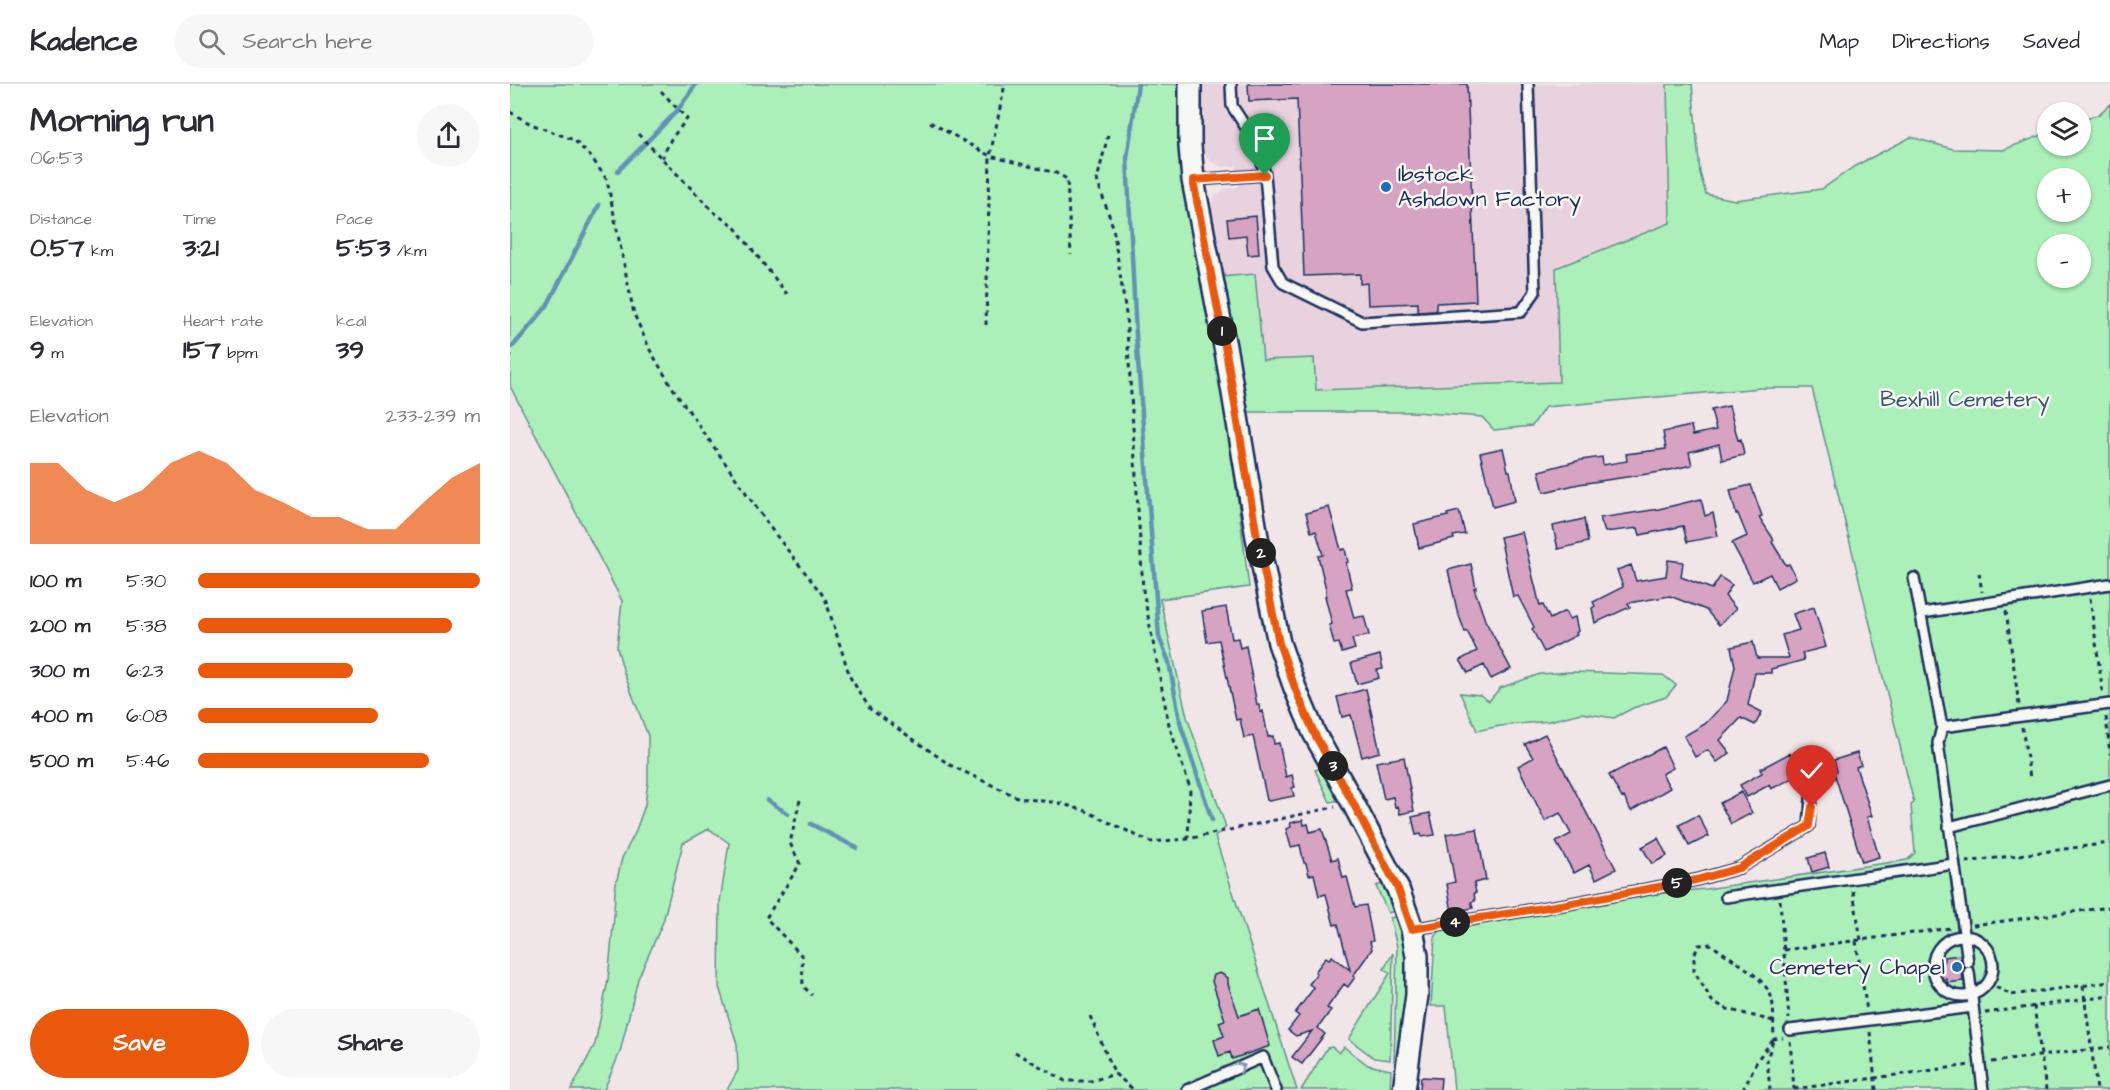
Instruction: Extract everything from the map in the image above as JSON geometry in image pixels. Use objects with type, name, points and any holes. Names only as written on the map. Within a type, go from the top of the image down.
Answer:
[{"type":"street","points":[[1190,84],[1190,146],[1193,180],[1227,357],[1257,537],[1279,643],[1314,733],[1398,889],[1412,929],[1417,956],[1417,994],[1404,1090]]},
{"type":"lane","points":[[1230,84],[1232,106],[1258,146],[1265,175],[1273,266],[1283,283],[1362,322],[1521,312],[1535,292],[1528,84]]},
{"type":"lane","points":[[1193,180],[1265,175]]},
{"type":"lane","points":[[1914,578],[1941,727],[1938,743],[1968,962]]},
{"type":"lane","points":[[1922,613],[2110,584]]},
{"type":"lane","points":[[1941,727],[2107,705]]},
{"type":"lane","points":[[1412,929],[1684,882],[1739,868],[1809,826],[1812,786],[1806,762]]},
{"type":"lane","points":[[1949,827],[2110,785]]},
{"type":"lane","points":[[1726,897],[1954,864]]},
{"type":"lane","points":[[1964,931],[1983,943],[1990,952],[1993,962],[1988,983],[1972,995],[1957,995],[1946,990],[1937,981],[1933,969],[1934,956],[1941,945],[1964,931]]},
{"type":"lane","points":[[1969,972],[1983,1090]]},
{"type":"lane","points":[[1790,1030],[1973,1011]]},
{"type":"lane","points":[[1187,1090],[1263,1058],[1276,1090]]},
{"type":"path","points":[[986,325],[990,156],[1005,84]]},
{"type":"path","points":[[662,91],[687,119],[671,139],[662,158]]},
{"type":"path","points":[[510,112],[574,140],[592,158],[607,180],[634,314],[650,350],[670,384],[772,530],[825,598],[850,677],[870,708],[950,765],[1019,798],[1059,803],[1086,811],[1150,842],[1188,839],[1353,803]]},
{"type":"path","points":[[930,122],[990,156],[1056,173],[1067,179],[1071,255]]},
{"type":"path","points":[[638,134],[717,215],[733,225],[787,294]]},
{"type":"path","points":[[1108,135],[1098,180],[1113,227],[1126,314],[1143,590],[1169,725],[1190,788],[1188,839]]},
{"type":"path","points":[[1979,573],[1984,603]]},
{"type":"path","points":[[2088,587],[2107,705],[2110,754]]},
{"type":"path","points":[[2004,600],[2030,778]]},
{"type":"path","points":[[800,800],[790,843],[800,864],[766,918],[802,956],[803,986],[812,995]]},
{"type":"path","points":[[1954,864],[2110,843]]},
{"type":"path","points":[[1851,879],[1861,940]]},
{"type":"path","points":[[1779,889],[1790,1030]]},
{"type":"path","points":[[1784,950],[1861,940],[1964,931],[2110,907]]},
{"type":"path","points":[[1770,1090],[1767,1059],[1774,1039],[1772,998],[1763,982],[1710,944],[1700,945],[1694,955],[1694,971],[1712,1001],[1727,1009],[1773,1021]]},
{"type":"path","points":[[1988,983],[2011,995],[2110,982]]},
{"type":"path","points":[[2083,986],[2097,1090]]},
{"type":"path","points":[[1973,1011],[2110,996]]},
{"type":"path","points":[[2034,1006],[2046,1090]]},
{"type":"path","points":[[1090,1016],[1115,1074],[1134,1090]]},
{"type":"path","points":[[1743,1090],[1758,1059],[1774,1039],[1790,1037],[1794,1090],[2110,1047]]},
{"type":"path","points":[[1015,1052],[1065,1081],[1091,1081],[1115,1074]]},
{"type":"shaded area","points":[[1197,84],[1667,84],[1670,223],[1557,268],[1559,382],[1316,390],[1263,360],[1255,274],[1221,277],[1210,214],[1214,197],[1224,189],[1239,187],[1237,166],[1222,167],[1211,162],[1199,144]]},
{"type":"green space","points":[[510,84],[1184,84],[1249,587],[1160,599],[1187,717],[1226,827],[1215,837],[1297,1090],[727,1090],[738,1070],[737,1044],[719,987],[720,902],[729,843],[709,829],[683,843],[663,922],[638,979],[620,1052],[604,1090],[571,1090],[595,1044],[608,980],[615,888],[622,858],[635,833],[645,805],[648,781],[648,736],[624,673],[617,647],[622,601],[510,386]]},
{"type":"green space","name":"Bexhill Cemetery","points":[[1667,84],[1692,84],[1700,173],[1706,194],[1735,200],[1822,189],[1855,166],[1911,137],[1953,149],[2003,150],[2037,137],[2037,156],[2091,156],[2091,117],[2099,114],[2110,104],[2110,1090],[1454,1090],[1446,1006],[1431,1006],[1435,937],[1440,930],[1662,893],[1706,889],[1907,860],[1915,853],[1911,805],[1914,803],[1812,388],[1761,388],[1545,407],[1532,426],[1494,430],[1482,417],[1413,412],[1249,412],[1241,386],[1221,277],[1255,274],[1263,360],[1314,358],[1316,390],[1559,382],[1556,268],[1670,223]]},
{"type":"green space","points":[[1571,672],[1663,675],[1676,685],[1666,697],[1633,708],[1614,718],[1582,713],[1549,721],[1477,731],[1460,693],[1480,695],[1489,701],[1500,688],[1540,674]]},
{"type":"green space","points":[[1327,766],[1345,799],[1330,802],[1315,770]]},
{"type":"green space","points":[[1385,883],[1397,910],[1388,913],[1376,886]]},
{"type":"green space","points":[[1401,915],[1409,945],[1411,995],[1402,1058],[1394,1061],[1397,947],[1390,918]]},
{"type":"green space","points":[[1393,953],[1390,1060],[1374,1058],[1349,1039],[1390,973],[1384,969]]},
{"type":"green space","points":[[1332,1047],[1339,1053],[1344,1047],[1368,1065],[1391,1070],[1390,1090],[1301,1090],[1327,1048]]},
{"type":"building","name":"Ibstock Ashdown Factory","points":[[1248,84],[1467,84],[1476,301],[1436,303],[1436,311],[1418,312],[1418,303],[1368,305],[1367,283],[1360,284],[1360,274],[1304,276],[1297,99],[1249,101]]},
{"type":"building","points":[[1256,216],[1259,254],[1248,255],[1246,235],[1229,237],[1227,219]]},
{"type":"building","points":[[1729,406],[1738,440],[1741,439],[1744,455],[1722,460],[1719,444],[1689,452],[1692,465],[1544,492],[1539,471],[1602,457],[1603,465],[1627,461],[1626,454],[1666,449],[1663,432],[1691,426],[1693,435],[1716,430],[1711,410]]},
{"type":"building","points":[[1503,448],[1515,501],[1493,507],[1480,453]]},
{"type":"building","points":[[1751,485],[1762,516],[1759,517],[1774,540],[1772,542],[1786,565],[1789,564],[1796,578],[1777,588],[1770,574],[1753,582],[1732,543],[1747,536],[1736,514],[1730,490]]},
{"type":"building","points":[[1701,499],[1705,516],[1713,513],[1718,536],[1687,542],[1683,526],[1640,535],[1638,528],[1605,532],[1600,518],[1659,509]]},
{"type":"building","points":[[1329,507],[1341,550],[1345,549],[1348,562],[1346,563],[1352,588],[1346,589],[1354,618],[1364,616],[1369,635],[1352,639],[1355,649],[1342,653],[1339,643],[1334,644],[1329,625],[1332,624],[1318,556],[1323,555],[1316,531],[1311,532],[1306,513]]},
{"type":"building","points":[[1459,511],[1465,534],[1419,548],[1414,524]]},
{"type":"building","points":[[1584,519],[1588,542],[1558,549],[1553,526]]},
{"type":"building","points":[[1522,532],[1540,606],[1543,605],[1550,619],[1565,611],[1569,619],[1575,617],[1578,631],[1577,635],[1544,652],[1518,596],[1513,597],[1500,537]]},
{"type":"building","points":[[1668,560],[1683,562],[1681,577],[1712,589],[1720,577],[1732,585],[1725,596],[1736,609],[1719,625],[1706,610],[1670,596],[1628,603],[1630,607],[1595,623],[1593,602],[1623,587],[1617,570],[1631,565],[1636,581],[1666,576]]},
{"type":"building","points":[[1471,564],[1476,588],[1474,588],[1485,620],[1511,669],[1491,679],[1484,665],[1468,673],[1460,660],[1477,651],[1467,631],[1465,632],[1457,610],[1448,570]]},
{"type":"building","points":[[1226,607],[1232,639],[1238,638],[1240,648],[1246,646],[1257,705],[1259,705],[1260,712],[1263,711],[1268,737],[1273,736],[1274,744],[1279,743],[1286,777],[1292,775],[1295,787],[1292,788],[1294,796],[1267,800],[1253,736],[1244,738],[1240,719],[1236,720],[1219,640],[1207,642],[1202,611]]},
{"type":"building","points":[[1814,607],[1826,647],[1802,653],[1804,660],[1771,669],[1771,673],[1755,673],[1748,705],[1762,712],[1755,725],[1741,718],[1720,740],[1730,753],[1717,762],[1708,750],[1695,757],[1684,736],[1705,724],[1727,701],[1735,666],[1731,647],[1753,642],[1757,658],[1789,658],[1782,635],[1799,630],[1793,614]]},
{"type":"building","points":[[1380,655],[1383,669],[1377,670],[1379,678],[1357,684],[1351,663]]},
{"type":"building","points":[[1366,689],[1380,752],[1362,757],[1351,715],[1342,717],[1337,697]]},
{"type":"building","points":[[1545,734],[1616,869],[1596,879],[1589,865],[1574,873],[1556,842],[1571,834],[1560,813],[1545,821],[1518,766],[1533,758],[1525,744]]},
{"type":"building","points":[[1663,747],[1673,768],[1662,774],[1670,788],[1631,811],[1609,775]]},
{"type":"building","points":[[1790,753],[1801,774],[1771,789],[1769,785],[1747,797],[1740,785],[1762,773],[1760,769]]},
{"type":"building","points":[[1857,753],[1861,765],[1856,767],[1872,816],[1867,817],[1879,857],[1862,862],[1834,772],[1837,771],[1834,760]]},
{"type":"building","points":[[1404,757],[1414,811],[1400,814],[1398,806],[1395,807],[1393,797],[1384,799],[1376,762]]},
{"type":"building","points":[[1741,792],[1752,813],[1731,824],[1720,803]]},
{"type":"building","points":[[1430,813],[1435,835],[1422,837],[1421,834],[1416,835],[1412,817]]},
{"type":"building","points":[[1698,815],[1709,836],[1689,846],[1679,825]]},
{"type":"building","points":[[1303,820],[1304,825],[1308,824],[1310,832],[1322,829],[1332,860],[1338,858],[1343,878],[1347,877],[1355,907],[1366,905],[1373,941],[1370,942],[1372,949],[1353,976],[1355,977],[1348,987],[1344,984],[1327,1008],[1331,1010],[1318,1028],[1325,1034],[1302,1064],[1292,1057],[1312,1031],[1296,1036],[1288,1030],[1299,1016],[1295,1013],[1314,988],[1309,984],[1317,974],[1315,972],[1326,957],[1329,959],[1332,956],[1350,970],[1338,924],[1334,925],[1326,894],[1319,896],[1314,874],[1309,875],[1300,845],[1291,847],[1286,829],[1291,827],[1290,823]]},
{"type":"building","points":[[1477,829],[1486,880],[1474,883],[1476,893],[1474,893],[1475,901],[1471,902],[1473,908],[1452,912],[1447,884],[1455,882],[1446,834]]},
{"type":"building","points":[[1658,838],[1667,856],[1652,864],[1642,847]]},
{"type":"building","points":[[1825,853],[1829,867],[1812,872],[1808,858]]},
{"type":"building","name":"Cemetery Chapel","points":[[1960,955],[1963,981],[1947,983],[1947,979],[1940,979],[1938,963],[1944,962],[1944,957]]},
{"type":"building","points":[[1220,973],[1228,978],[1239,1016],[1259,1009],[1270,1046],[1232,1059],[1230,1052],[1219,1056],[1214,1040],[1224,1036],[1219,1022],[1225,1020],[1212,981],[1214,975]]},
{"type":"building","points":[[1421,1077],[1441,1078],[1440,1090],[1420,1090]]},
{"type":"waterway","points":[[618,171],[677,111],[696,84]]},
{"type":"waterway","points":[[1138,84],[1127,158],[1136,335],[1159,637],[1169,662],[1181,726],[1212,820]]},
{"type":"waterway","points":[[510,348],[547,306],[599,205]]},
{"type":"waterway","points":[[767,800],[788,814]]},
{"type":"waterway","points":[[811,824],[857,848]]},
{"type":"place","name":"Ibstock Ashdown Factory","points":[[1386,187]]},
{"type":"place","name":"Cemetery Chapel","points":[[1957,967]]},
{"type":"route","points":[[1265,175],[1193,180],[1227,357],[1257,537],[1279,643],[1295,688],[1314,733],[1398,889],[1412,929],[1696,880],[1739,868],[1809,826],[1812,807]]}]
